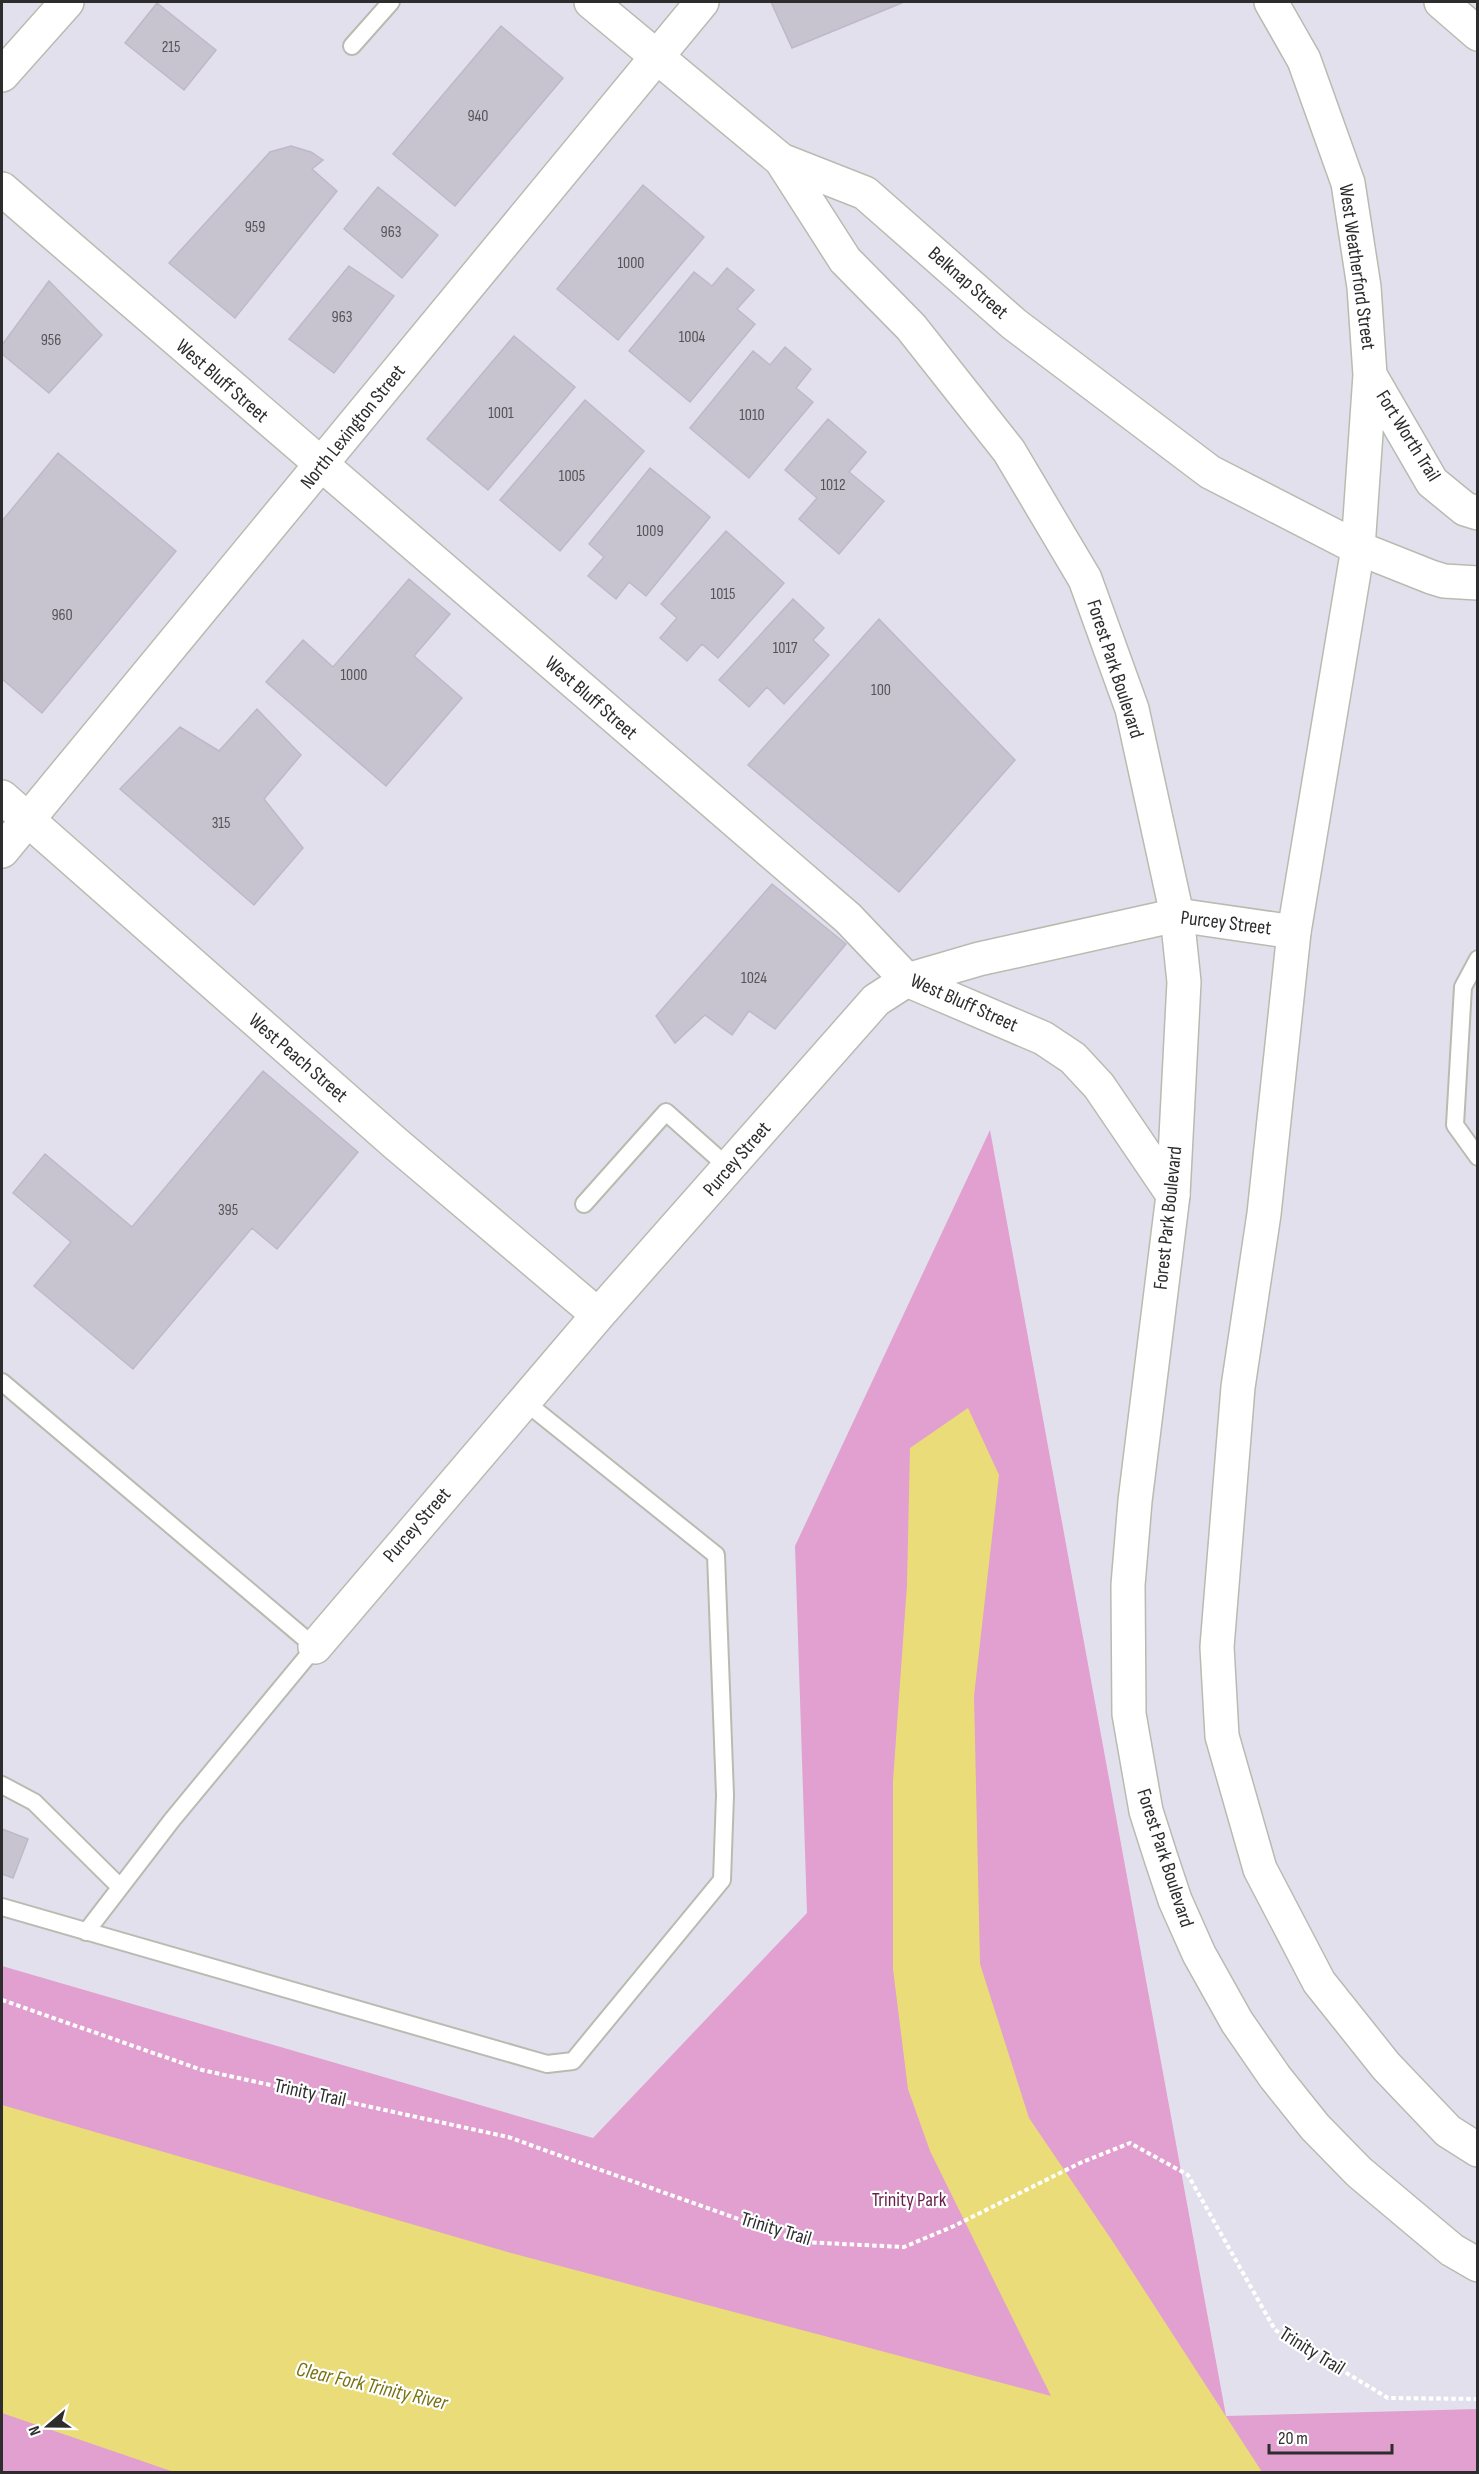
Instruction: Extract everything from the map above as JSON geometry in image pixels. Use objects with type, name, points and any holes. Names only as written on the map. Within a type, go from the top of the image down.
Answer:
[{"type":"main road","points":[[2,75],[68,2]]},
{"type":"main road","name":"Belknap Street","points":[[591,2],[781,160],[865,193],[1014,324],[1210,472],[1358,548]]},
{"type":"main road","name":"North Lexington Street","points":[[2,850],[321,466],[655,56],[702,2]]},
{"type":"main road","name":"West Weatherford Street","points":[[1270,2],[1304,60],[1347,183],[1364,287],[1370,375],[1358,548]]},
{"type":"main road","points":[[1441,2],[1478,34]]},
{"type":"main road","name":"Forest Park Boulevard","points":[[781,160],[845,260],[911,327],[1009,451],[1085,579],[1132,709],[1177,915],[1184,982],[1173,1195],[1128,1585],[1129,1714],[1146,1811],[1175,1900],[1199,1954],[1237,2022],[1275,2077],[1315,2127],[1359,2172],[1452,2250],[1478,2265]]},
{"type":"main road","name":"West Bluff Street","points":[[2,189],[848,918],[907,980],[1043,1038],[1073,1058],[1099,1086],[1173,1195]]},
{"type":"main road","name":"Fort Worth Trail","points":[[1370,375],[1432,482],[1465,509],[1478,513]]},
{"type":"main road","points":[[1478,583],[1444,581],[1358,548],[1294,932],[1264,1214],[1238,1387],[1217,1647],[1222,1736],[1260,1869],[1319,1982],[1386,2066],[1448,2131],[1478,2150]]},
{"type":"main road","name":"West Peach Street","points":[[2,797],[395,1143],[598,1316]]},
{"type":"main road","name":"Purcey Street","points":[[315,1647],[524,1401],[876,1000],[907,980],[979,959],[1177,915],[1294,932]]},
{"type":"lane","points":[[352,46],[391,2]]},
{"type":"lane","points":[[1478,959],[1464,987],[1455,1125],[1478,1157]]},
{"type":"lane","points":[[584,1204],[666,1112],[729,1168]]},
{"type":"lane","points":[[2,1382],[315,1647],[179,1811],[86,1932]]},
{"type":"lane","points":[[2,1907],[547,2064],[573,2061],[722,1880],[725,1795],[716,1555],[524,1401]]},
{"type":"lane","points":[[2,1785],[34,1802],[120,1887]]},
{"type":"path","name":"Trinity Trail","points":[[2,2000],[202,2070],[508,2137],[803,2242],[904,2247],[954,2226],[1080,2163],[1130,2143],[1188,2175],[1275,2330],[1388,2398],[1478,2399]]},
{"type":"green space","name":"Trinity Park","points":[[990,1130],[1226,2416],[1477,2409],[1477,2472],[2,2472],[2,1966],[593,2138],[807,1913],[795,1546]]},
{"type":"water","name":"Clear Fork Trinity River","points":[[968,1408],[999,1475],[974,1696],[980,1964],[1029,2118],[1113,2242],[1262,2472],[174,2472],[2,2413],[2,2105],[511,2253],[1051,2396],[930,2151],[908,2089],[893,1969],[893,1781],[907,1585],[910,1448]]},
{"type":"building","points":[[771,2],[904,2],[792,48]]},
{"type":"building","points":[[157,3],[216,50],[184,90],[125,43]]},
{"type":"building","points":[[501,26],[563,78],[455,206],[393,154]]},
{"type":"building","points":[[291,146],[311,152],[323,160],[312,169],[337,191],[235,318],[169,263],[270,152]]},
{"type":"building","points":[[643,185],[704,237],[618,340],[557,289]]},
{"type":"building","points":[[378,187],[438,235],[402,278],[344,229]]},
{"type":"building","points":[[349,266],[394,296],[334,373],[289,339]]},
{"type":"building","points":[[727,268],[754,290],[737,309],[755,324],[690,402],[629,351],[694,272],[712,286]]},
{"type":"building","points":[[49,281],[102,335],[49,393],[2,354],[2,345]]},
{"type":"building","points":[[514,336],[575,387],[488,490],[427,439]]},
{"type":"building","points":[[785,347],[811,369],[796,388],[813,402],[749,478],[690,428],[753,351],[770,365]]},
{"type":"building","points":[[585,400],[644,451],[560,551],[500,500]]},
{"type":"building","points":[[828,419],[866,452],[849,472],[884,501],[839,554],[799,519],[817,498],[785,470]]},
{"type":"building","points":[[58,453],[176,551],[42,713],[2,679],[2,521]]},
{"type":"building","points":[[650,468],[710,517],[646,596],[629,582],[616,599],[588,576],[604,557],[589,544]]},
{"type":"building","points":[[726,531],[784,583],[718,658],[702,644],[687,661],[660,638],[677,618],[661,604]]},
{"type":"building","points":[[409,579],[450,614],[414,656],[462,698],[386,786],[266,682],[303,640],[333,667]]},
{"type":"building","points":[[793,599],[824,628],[813,640],[829,655],[784,704],[767,687],[749,707],[719,680]]},
{"type":"building","points":[[879,619],[1015,760],[899,892],[748,765]]},
{"type":"building","points":[[257,709],[301,755],[264,799],[303,848],[254,905],[120,789],[180,727],[219,751]]},
{"type":"building","points":[[772,884],[846,944],[775,1029],[749,1011],[732,1035],[705,1015],[675,1043],[656,1016]]},
{"type":"building","points":[[263,1071],[358,1152],[277,1249],[252,1228],[133,1369],[34,1286],[71,1242],[13,1193],[45,1154],[132,1227]]},
{"type":"building","points":[[2,1829],[28,1839],[13,1878],[2,1874]]}]
